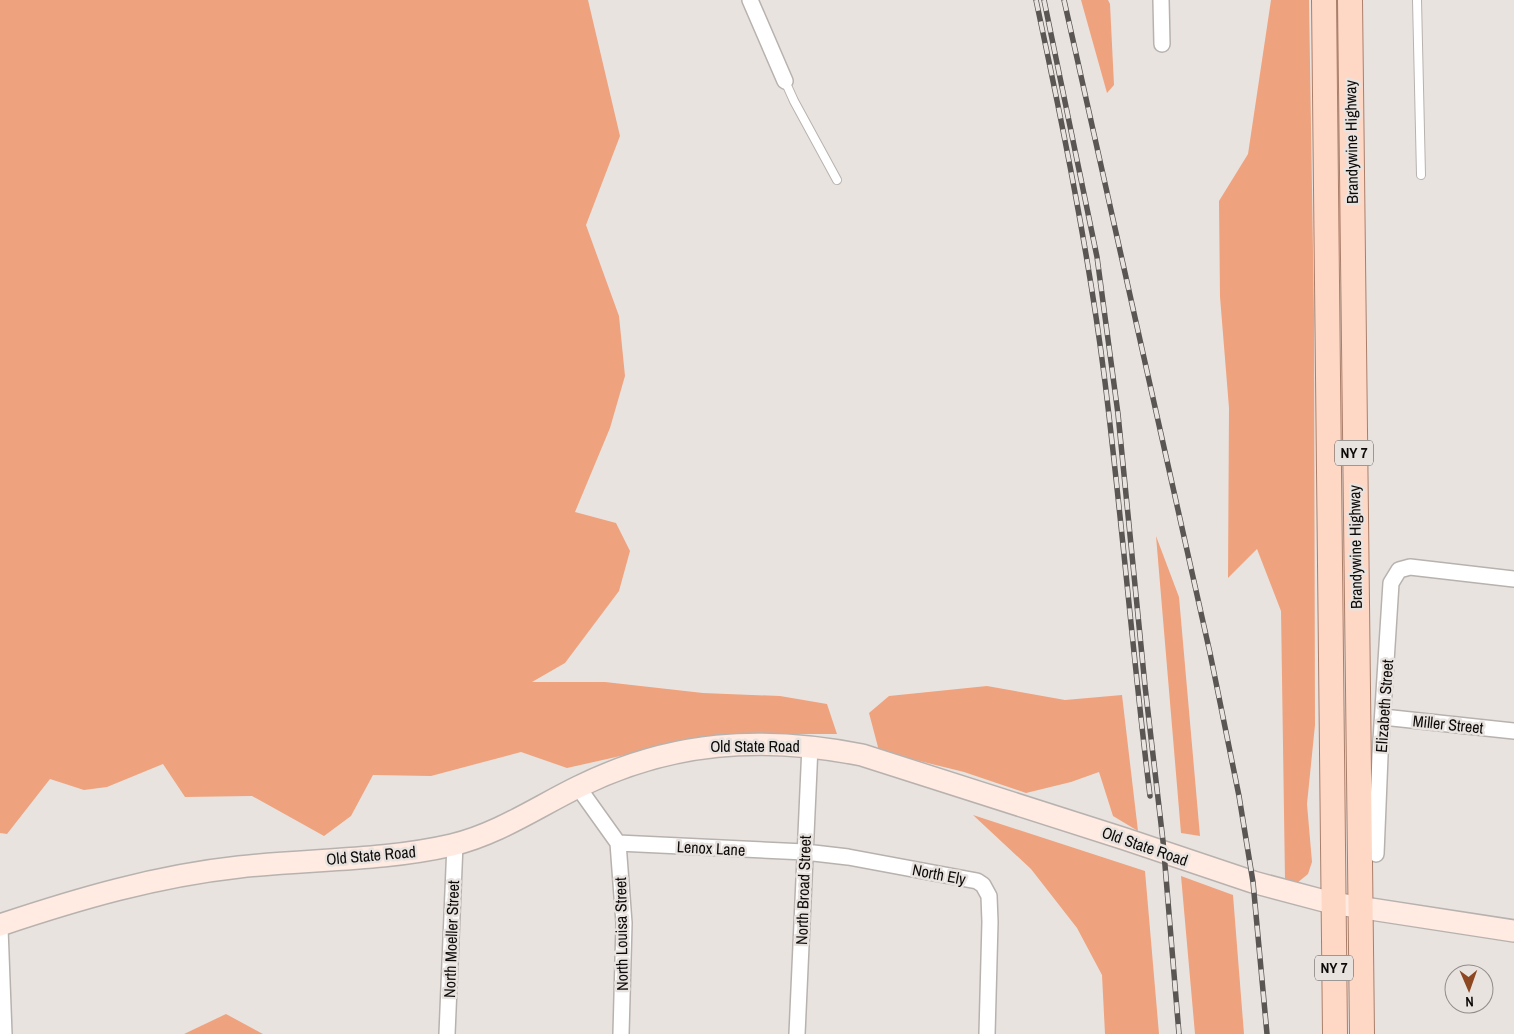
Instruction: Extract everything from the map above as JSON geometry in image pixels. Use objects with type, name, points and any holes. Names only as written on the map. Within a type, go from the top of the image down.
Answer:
[{"type":"main road","name":"Brandywine Highway","points":[[1324,0],[1332,902],[1335,1034]]},
{"type":"main road","name":"Brandywine Highway","points":[[1350,0],[1362,1034]]},
{"type":"street","points":[[750,0],[785,81]]},
{"type":"street","points":[[1161,0],[1162,44]]},
{"type":"street","name":"Elizabeth Street","points":[[1376,854],[1392,583],[1399,570],[1410,567],[1514,579]]},
{"type":"street","name":"Miller Street","points":[[1383,717],[1514,731]]},
{"type":"street","name":"Old State Road","points":[[0,927],[63,904],[129,886],[194,872],[286,862],[385,856],[455,844],[493,831],[578,787],[638,762],[674,752],[704,747],[782,744],[810,746],[862,755],[1126,839],[1238,878],[1332,902],[1514,931]]},
{"type":"street","name":"North Broad Street","points":[[797,1034],[810,746]]},
{"type":"street","points":[[578,787],[618,843]]},
{"type":"street","name":"Lenox Lane","points":[[618,843],[805,852]]},
{"type":"street","name":"North Louisa Street","points":[[618,843],[624,923],[620,1034]]},
{"type":"street","name":"North Moeller Street","points":[[448,1034],[455,844]]},
{"type":"street","name":"North Ely","points":[[805,852],[848,857],[944,874],[977,881],[982,885],[989,896],[990,922],[987,1034]]},
{"type":"street","points":[[0,927],[4,1034]]},
{"type":"lane","points":[[1417,0],[1421,175]]},
{"type":"lane","points":[[785,81],[837,180]]},
{"type":"shaded area","points":[[0,0],[588,0],[620,136],[586,225],[619,316],[625,376],[610,428],[575,512],[616,523],[630,551],[619,591],[565,663],[532,682],[605,682],[703,693],[780,696],[827,704],[837,734],[755,734],[674,744],[567,768],[521,752],[431,776],[373,775],[351,816],[324,836],[252,796],[185,797],[163,764],[107,787],[84,790],[50,779],[7,834],[0,833]]},
{"type":"shaded area","points":[[1081,0],[1108,0],[1110,4],[1114,85],[1107,93]]},
{"type":"shaded area","points":[[1271,0],[1309,0],[1314,315],[1315,725],[1307,804],[1312,862],[1308,874],[1297,883],[1285,880],[1281,611],[1257,549],[1228,578],[1229,408],[1220,297],[1219,201],[1248,154]]},
{"type":"shaded area","points":[[1156,536],[1179,597],[1200,836],[1181,833]]},
{"type":"shaded area","points":[[987,686],[1065,700],[1122,695],[1138,831],[1113,816],[1099,772],[1071,782],[1026,793],[964,772],[879,751],[869,713],[889,696]]},
{"type":"shaded area","points":[[973,815],[1145,871],[1159,1034],[1105,1034],[1102,975],[1077,928],[1031,869]]},
{"type":"shaded area","points":[[1181,876],[1233,895],[1244,1034],[1195,1034]]},
{"type":"shaded area","points":[[226,1014],[263,1034],[184,1034]]},
{"type":"railway","points":[[1036,0],[1075,191],[1099,334],[1150,796]]},
{"type":"railway","points":[[1044,0],[1097,257],[1118,414],[1145,686],[1163,841],[1179,1034]]},
{"type":"railway","points":[[1064,0],[1210,653],[1239,796],[1253,882],[1267,1034]]}]
